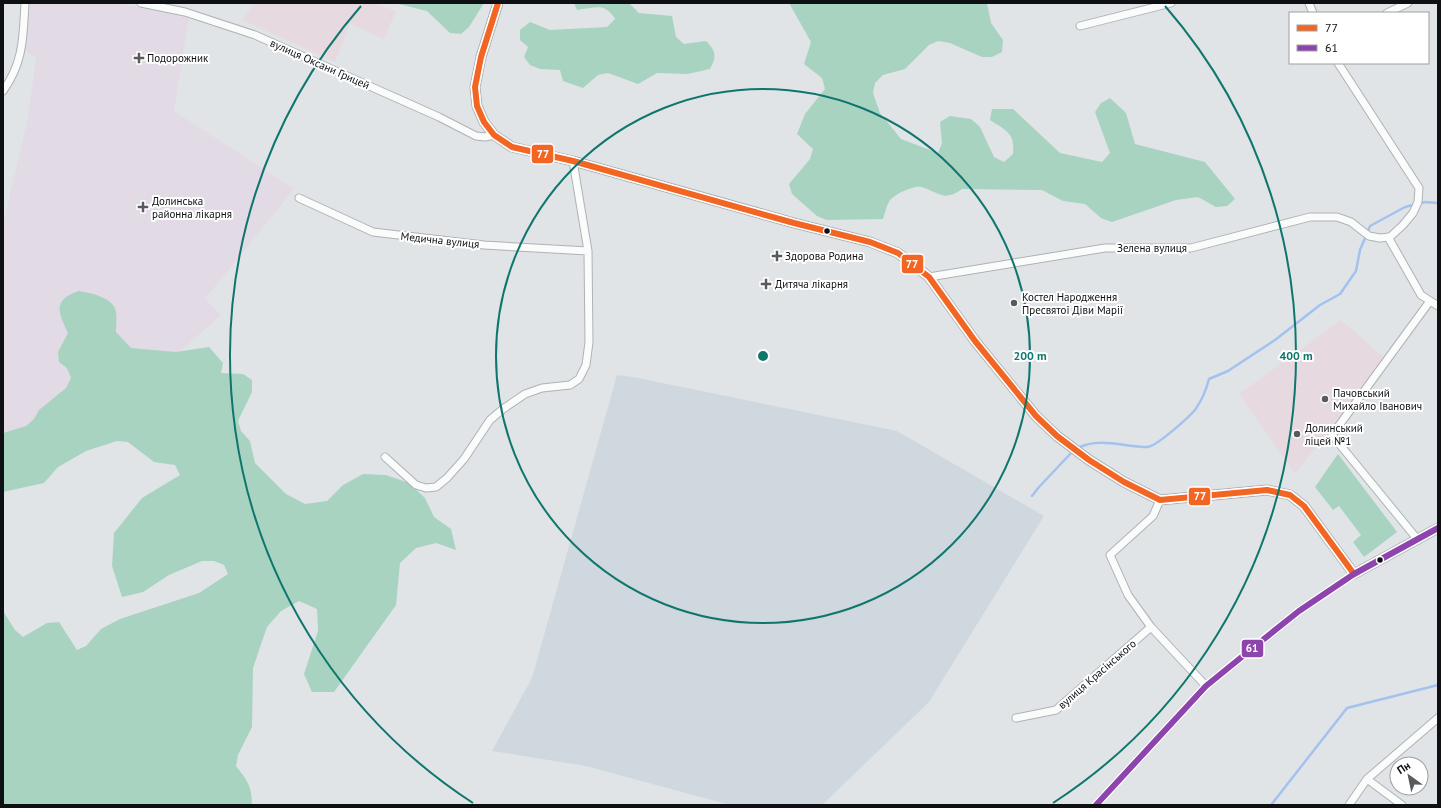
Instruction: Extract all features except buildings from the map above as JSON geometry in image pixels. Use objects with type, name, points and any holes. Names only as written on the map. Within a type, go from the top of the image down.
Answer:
[{"type":"street","points":[[3,91],[18,63],[22,47],[25,3]]},
{"type":"street","name":"вулиця Оксани Грицей","points":[[141,3],[185,12],[255,35],[439,117],[476,136],[485,137],[494,135]]},
{"type":"street","points":[[498,3],[481,57],[475,87],[477,106],[484,122],[494,135],[512,147],[573,161],[794,223],[870,242],[898,253],[929,277],[975,341],[1036,416],[1057,436],[1089,460],[1124,482],[1160,500],[1267,490],[1290,495],[1304,506],[1354,574]]},
{"type":"street","points":[[1080,26],[1171,3]]},
{"type":"street","points":[[1389,12],[1408,3]]},
{"type":"street","points":[[1339,64],[1419,188],[1418,202],[1413,213],[1403,225],[1389,237],[1421,295],[1438,306]]},
{"type":"street","points":[[385,457],[416,485],[426,488],[436,487],[460,464],[490,420],[503,409],[525,394],[542,388],[570,385],[578,378],[586,365],[589,342],[588,251],[573,161]]},
{"type":"street","name":"Медична вулиця","points":[[299,198],[373,232],[484,245],[588,251]]},
{"type":"street","name":"Зелена вулиця","points":[[929,277],[1105,248],[1191,248],[1310,217],[1337,217],[1351,222],[1369,236],[1380,238],[1389,237]]},
{"type":"street","points":[[1418,540],[1332,435],[1430,301]]},
{"type":"street","points":[[1160,500],[1153,516],[1110,555],[1128,595],[1151,627],[1206,686]]},
{"type":"street","points":[[1096,805],[1206,686],[1299,611],[1354,574],[1438,528]]},
{"type":"street","name":"вулиця Красінського","points":[[1016,718],[1056,710],[1151,627]]},
{"type":"street","points":[[1349,805],[1367,779],[1438,718]]},
{"type":"street","points":[[1367,779],[1402,805]]},
{"type":"shaded area","name":"Долинська районна лікарня","points":[[31,3],[119,3],[189,18],[174,111],[294,189],[205,299],[221,315],[175,356],[38,426],[3,432],[3,225],[28,117],[36,57],[23,49]]},
{"type":"shaded area","points":[[254,3],[374,3],[396,11],[384,39],[350,24],[335,62],[242,20]]},
{"type":"shaded area","name":"Долинський ліцей №1","points":[[1341,320],[1386,359],[1295,474],[1239,394]]},
{"type":"shaded area","points":[[617,375],[897,431],[1044,516],[929,702],[822,805],[730,805],[586,766],[492,751],[532,678]]},
{"type":"green space","points":[[395,3],[484,3],[469,27],[461,34],[450,33],[427,11]]},
{"type":"green space","points":[[574,3],[629,3],[639,13],[672,16],[676,37],[684,44],[706,41],[714,51],[714,61],[710,69],[688,74],[657,73],[638,84],[608,73],[598,75],[583,88],[563,81],[560,70],[540,69],[530,65],[524,57],[528,47],[520,40],[520,30],[530,22],[550,30],[607,27],[615,19],[607,10],[603,8],[594,7],[577,10]]},
{"type":"green space","points":[[789,3],[987,3],[991,23],[1003,40],[1002,52],[992,57],[982,57],[950,43],[938,41],[929,45],[905,69],[883,75],[875,83],[873,93],[880,113],[901,139],[938,153],[942,143],[940,122],[950,116],[971,119],[980,127],[994,157],[1004,162],[1013,154],[1013,141],[1009,133],[990,120],[992,109],[1013,109],[1060,153],[1102,162],[1110,153],[1095,112],[1101,103],[1110,98],[1126,113],[1135,144],[1205,162],[1235,199],[1227,206],[1216,207],[1198,197],[1176,200],[1112,222],[1101,218],[1085,204],[1063,201],[1042,190],[962,189],[956,193],[946,196],[922,187],[915,187],[897,194],[891,199],[883,219],[827,220],[817,216],[792,194],[789,184],[810,159],[813,149],[797,134],[805,114],[825,89],[822,78],[804,64],[811,42]]},
{"type":"green space","points":[[79,291],[101,297],[111,303],[116,312],[116,332],[131,348],[176,352],[209,347],[223,363],[221,373],[243,374],[252,380],[252,392],[238,421],[241,431],[250,441],[255,463],[286,494],[305,504],[327,501],[343,485],[363,474],[386,475],[409,483],[425,498],[434,517],[451,529],[456,550],[436,543],[416,548],[400,563],[396,605],[334,692],[312,692],[304,674],[318,631],[317,609],[299,601],[281,611],[267,627],[253,668],[252,727],[238,755],[236,766],[250,788],[252,805],[3,805],[3,611],[15,630],[23,637],[47,623],[59,622],[77,650],[86,646],[101,629],[120,619],[199,593],[228,574],[224,565],[214,561],[202,561],[169,575],[143,592],[122,597],[112,566],[114,533],[142,498],[180,475],[175,465],[154,462],[128,442],[117,441],[86,451],[58,467],[44,483],[3,492],[3,433],[26,426],[34,419],[39,410],[66,388],[71,378],[67,368],[59,362],[58,352],[68,333],[60,313],[60,308],[64,298]]},
{"type":"green space","points":[[1338,454],[1397,532],[1364,557],[1353,542],[1361,535],[1339,506],[1333,510],[1315,487]]},
{"type":"waterway","points":[[1078,448],[1095,443],[1112,443],[1147,447],[1165,437],[1195,410],[1204,395],[1209,379],[1228,371],[1275,340],[1320,305],[1340,294],[1356,271],[1360,250],[1370,226],[1405,207],[1425,202],[1438,203]]},
{"type":"waterway","points":[[1032,496],[1073,451]]},
{"type":"waterway","points":[[1271,805],[1347,708],[1438,685]]},
{"type":"transit line","name":"77","points":[[498,3],[481,57],[475,87],[477,106],[484,122],[494,135],[512,147],[573,161],[794,223],[870,242],[898,253],[929,277],[975,341],[1036,416],[1057,436],[1089,460],[1124,482],[1160,500],[1267,490],[1290,495],[1304,506],[1354,574]]},
{"type":"transit line","name":"61","points":[[1096,805],[1206,686],[1254,647],[1299,611],[1354,574],[1438,528]]},
{"type":"place","name":"Подорожник","points":[[139,58]]},
{"type":"place","name":"Долинська районна лікарня","points":[[143,207]]},
{"type":"place","name":"Здорова Родина","points":[[777,256]]},
{"type":"place","name":"Дитяча лікарня","points":[[766,284]]},
{"type":"place","name":"Костел Народження Пресвятої Діви Марії","points":[[1014,303]]},
{"type":"place","name":"Пачовський Михайло Іванович","points":[[1325,399]]},
{"type":"place","name":"Долинський ліцей №1","points":[[1297,434]]}]
